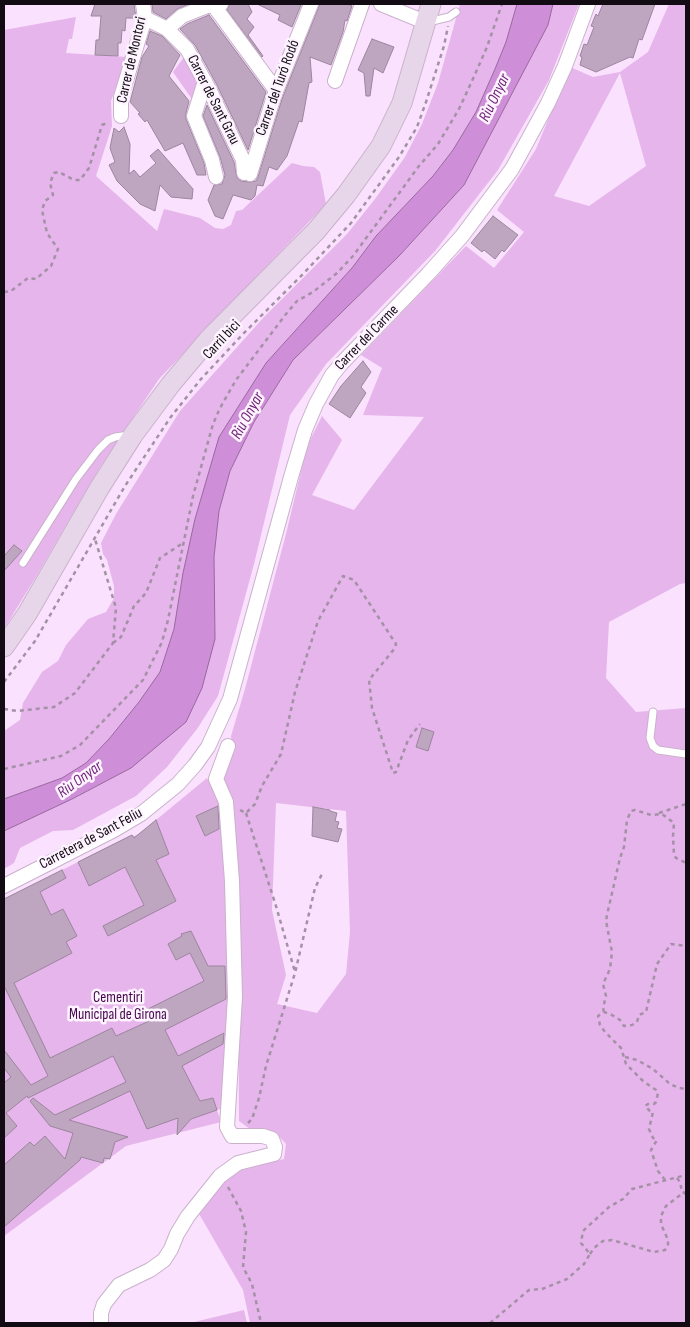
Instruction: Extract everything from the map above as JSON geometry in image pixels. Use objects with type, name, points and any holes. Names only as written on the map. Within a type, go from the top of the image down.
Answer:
[{"type":"main road","points":[[4,647],[27,614],[96,494],[133,435],[171,384],[208,340],[316,232],[365,170],[381,146],[402,103],[431,4]]},
{"type":"street","name":"Carrer del Turó Rodó","points":[[247,174],[274,96],[311,4]]},
{"type":"street","points":[[334,81],[362,4]]},
{"type":"street","points":[[381,4],[425,22]]},
{"type":"street","name":"Carrer del Carme","points":[[225,713],[234,688],[300,444],[316,404],[337,369],[462,236],[512,169],[548,104],[565,66],[588,4]]},
{"type":"street","points":[[167,29],[182,16],[207,6],[218,5],[275,89]]},
{"type":"street","name":"Carrer de Sant Grau","points":[[144,11],[167,29],[187,49],[205,81],[243,160],[247,174]]},
{"type":"street","name":"Carrer de Montori","points":[[121,114],[122,97],[144,11]]},
{"type":"street","points":[[205,81],[194,116],[212,160],[216,178]]},
{"type":"street","points":[[240,155],[256,150]]},
{"type":"street","name":"Carretera de Sant Feliu","points":[[4,886],[142,814],[178,784],[195,765],[208,747],[225,713]]},
{"type":"street","points":[[101,1323],[101,1313],[104,1304],[119,1285],[150,1270],[164,1260],[188,1216],[220,1176],[238,1163],[274,1154],[275,1147],[272,1139],[263,1136],[232,1136],[227,1127],[235,996],[232,881],[226,802],[216,779],[228,746]]},
{"type":"lane","points":[[425,22],[449,17],[456,12]]},
{"type":"lane","points":[[24,563],[76,479],[98,450],[108,440],[115,437],[133,435]]},
{"type":"lane","points":[[653,712],[650,738],[653,746],[658,750],[686,754]]},
{"type":"path","points":[[4,769],[61,756],[80,745],[143,680],[162,642],[193,496],[213,424],[232,387],[298,301],[338,273],[353,256],[419,166],[438,144],[459,109],[472,81],[487,47],[502,4]]},
{"type":"path","name":"Carril bici","points":[[4,682],[35,641],[125,486],[180,406],[201,379],[243,334],[351,223],[400,158],[417,127],[433,84],[444,46],[449,17]]},
{"type":"path","points":[[4,292],[28,278],[36,279],[51,266],[58,249],[47,233],[42,210],[45,201],[53,195],[50,188],[54,173],[59,172],[74,180],[80,180],[89,168],[102,125],[115,121],[121,114]]},
{"type":"path","points":[[95,539],[116,608],[113,642]]},
{"type":"path","points":[[4,709],[17,710],[54,707],[75,693],[113,642],[120,637],[134,606],[146,593],[160,558],[183,542]]},
{"type":"path","points":[[246,813],[255,804],[262,786],[281,754],[295,692],[318,621],[343,576],[354,580],[396,644],[395,648],[369,680],[372,708],[393,773],[396,772],[408,740],[420,724]]},
{"type":"path","points":[[226,802],[246,813],[295,973]]},
{"type":"path","points":[[604,1012],[606,996],[603,984],[610,970],[612,952],[606,921],[624,847],[627,820],[631,811],[635,810],[650,815],[658,814],[686,804]]},
{"type":"path","points":[[658,814],[662,814],[674,823],[672,836],[674,855],[686,863]]},
{"type":"path","points":[[243,1128],[252,1119],[259,1098],[266,1066],[295,973],[315,888],[322,874]]},
{"type":"path","points":[[604,1012],[620,1020],[624,1026],[637,1022],[639,1015],[646,1012],[658,964],[671,944],[686,946]]},
{"type":"path","points":[[604,1012],[598,1016],[600,1025],[621,1048],[626,1064],[630,1069],[658,1093],[654,1104],[645,1106],[653,1112],[650,1129],[657,1140],[651,1150],[658,1171],[665,1180]]},
{"type":"path","points":[[624,1057],[637,1060],[653,1069],[670,1084],[686,1089]]},
{"type":"path","points":[[590,1254],[581,1243],[583,1232],[609,1207],[623,1199],[632,1188],[686,1175]]},
{"type":"path","points":[[220,1176],[232,1193],[241,1211],[246,1232],[243,1267],[252,1284],[261,1323]]},
{"type":"path","points":[[677,1178],[682,1192],[686,1193]]},
{"type":"path","points":[[490,1323],[529,1290],[542,1288],[567,1279],[584,1264],[594,1248],[603,1241],[612,1240],[654,1252],[665,1250],[668,1246],[668,1240],[661,1224],[662,1216],[666,1206],[686,1193]]},
{"type":"green space","points":[[460,4],[517,4],[506,42],[476,112],[453,150],[433,176],[376,236],[352,268],[266,363],[219,437],[195,519],[183,573],[174,629],[160,672],[109,739],[86,763],[62,778],[4,799],[4,731],[20,720],[23,703],[42,672],[58,661],[66,645],[88,619],[106,612],[114,598],[114,586],[101,543],[116,514],[180,411],[264,317],[347,234],[405,157],[422,124],[438,83]]},
{"type":"green space","points":[[553,4],[579,4],[549,80],[498,170],[435,251],[326,364],[290,415],[254,564],[218,696],[197,729],[167,767],[136,796],[73,830],[53,831],[20,848],[14,863],[4,869],[4,831],[72,799],[131,768],[214,557],[219,511],[230,471],[254,422],[293,360],[399,256],[464,185],[548,25]]},
{"type":"green space","points":[[669,4],[686,4],[686,583],[680,584],[609,622],[606,678],[636,712],[686,708],[686,1323],[250,1323],[243,1290],[198,1212],[215,1188],[238,1171],[284,1159],[286,1144],[275,1132],[250,1129],[239,1121],[238,902],[219,779],[232,745],[231,736],[286,534],[307,446],[322,416],[342,440],[312,495],[354,510],[424,417],[363,415],[382,368],[361,355],[466,246],[494,268],[524,232],[497,210],[536,149],[570,67],[593,77],[620,72],[648,52]],"holes":[[[620,73],[646,166],[589,206],[554,196]],[[276,803],[346,811],[350,932],[346,974],[317,1013],[277,1004],[286,975],[272,910]]]},
{"type":"green space","points":[[76,17],[72,39],[69,39],[66,53],[127,57],[111,101],[112,126],[96,176],[157,231],[164,209],[200,218],[215,228],[223,229],[231,225],[236,211],[242,210],[292,163],[314,167],[320,172],[326,204],[159,379],[100,467],[4,629],[4,30]]},
{"type":"green space","points":[[187,53],[204,81],[194,102],[173,72]]},
{"type":"green space","name":"Cementiri Municipal de Girona","points":[[207,778],[222,805],[232,998],[223,1108],[217,1110],[221,1122],[126,1146],[4,1236],[4,899],[132,835],[139,834]]},
{"type":"green space","points":[[244,1310],[247,1323],[190,1323]]},
{"type":"water","name":"Riu Onyar","points":[[517,4],[553,4],[548,25],[464,185],[399,256],[293,360],[254,422],[230,471],[219,511],[214,557],[215,639],[202,688],[186,722],[131,768],[72,799],[4,831],[4,799],[62,778],[86,763],[109,739],[160,672],[174,629],[183,573],[195,519],[219,437],[266,363],[352,268],[376,236],[433,176],[453,150],[476,112],[495,69],[506,42]]},
{"type":"building","points":[[95,4],[134,4],[136,18],[126,18],[125,31],[122,30],[121,43],[118,43],[118,56],[95,55],[96,40],[99,40],[101,16],[91,16]]},
{"type":"building","points":[[152,4],[189,4],[177,9],[166,19],[153,12]]},
{"type":"building","points":[[230,4],[248,4],[252,12],[247,19],[254,27],[248,35],[262,57],[227,10]]},
{"type":"building","points":[[257,4],[301,5],[292,27],[278,20],[280,15]]},
{"type":"building","points":[[320,4],[348,4],[352,6],[347,21],[345,20],[343,32],[331,65],[310,57],[312,82],[309,83],[302,122],[299,121],[287,156],[277,170],[269,167],[263,186],[257,185],[255,196],[251,200],[233,195],[223,219],[215,216],[208,200],[214,185],[222,184],[225,175],[220,157],[203,116],[207,105],[234,162],[237,178],[241,181],[256,181],[282,99]]},
{"type":"building","points":[[603,4],[655,4],[642,40],[639,39],[633,58],[630,57],[596,72],[580,65],[582,57],[580,56],[584,44],[587,45],[594,27],[591,26],[596,14],[598,16]]},
{"type":"building","points":[[209,15],[266,92],[248,150],[217,85],[195,45],[180,29]]},
{"type":"building","points":[[150,31],[162,36],[180,55],[169,76],[189,101],[186,119],[204,163],[206,175],[197,175],[183,143],[165,151],[147,120],[145,122],[130,102],[142,57],[149,46],[146,44]]},
{"type":"building","points":[[372,39],[394,47],[383,73],[374,68],[370,96],[366,96],[364,73],[358,70]]},
{"type":"building","points":[[124,127],[130,144],[129,174],[134,170],[140,177],[156,163],[150,156],[158,149],[193,189],[192,199],[171,197],[160,185],[155,211],[140,204],[117,181],[109,165],[115,162],[110,148],[114,128],[119,132]]},
{"type":"building","points":[[493,216],[518,235],[504,252],[502,250],[495,259],[471,243]]},
{"type":"building","points":[[363,361],[371,372],[361,387],[366,393],[350,418],[329,404],[341,386]]},
{"type":"building","points":[[14,545],[22,551],[4,571],[4,556]]},
{"type":"building","points":[[422,728],[434,732],[428,751],[416,747]]},
{"type":"building","points":[[218,806],[219,829],[205,836],[196,816]]},
{"type":"building","points":[[313,807],[337,813],[335,821],[339,822],[337,828],[342,829],[338,842],[312,836]]},
{"type":"building","points":[[156,820],[169,854],[156,860],[176,901],[108,936],[103,926],[144,905],[125,867],[89,886],[78,862],[132,835],[134,838]]},
{"type":"building","points":[[62,870],[66,878],[40,892],[51,915],[63,909],[77,936],[66,942],[72,953],[14,983],[50,1058],[112,1028],[116,1036],[147,1022],[142,1012],[204,981],[190,953],[176,960],[168,944],[182,936],[181,934],[191,931],[208,966],[225,966],[226,999],[165,1030],[178,1056],[224,1033],[223,1044],[182,1066],[200,1101],[213,1098],[217,1110],[191,1119],[177,1135],[178,1118],[147,1129],[130,1091],[69,1120],[128,1137],[115,1142],[110,1159],[104,1158],[103,1163],[81,1157],[80,1160],[4,1227],[4,1165],[30,1142],[34,1146],[45,1136],[65,1159],[73,1133],[50,1126],[30,1101],[33,1098],[55,1115],[126,1082],[113,1056],[28,1098],[27,1096],[6,1113],[17,1126],[4,1138],[4,1083],[11,1077],[4,1068],[4,1050],[31,1085],[48,1076],[4,988],[4,899]]}]
